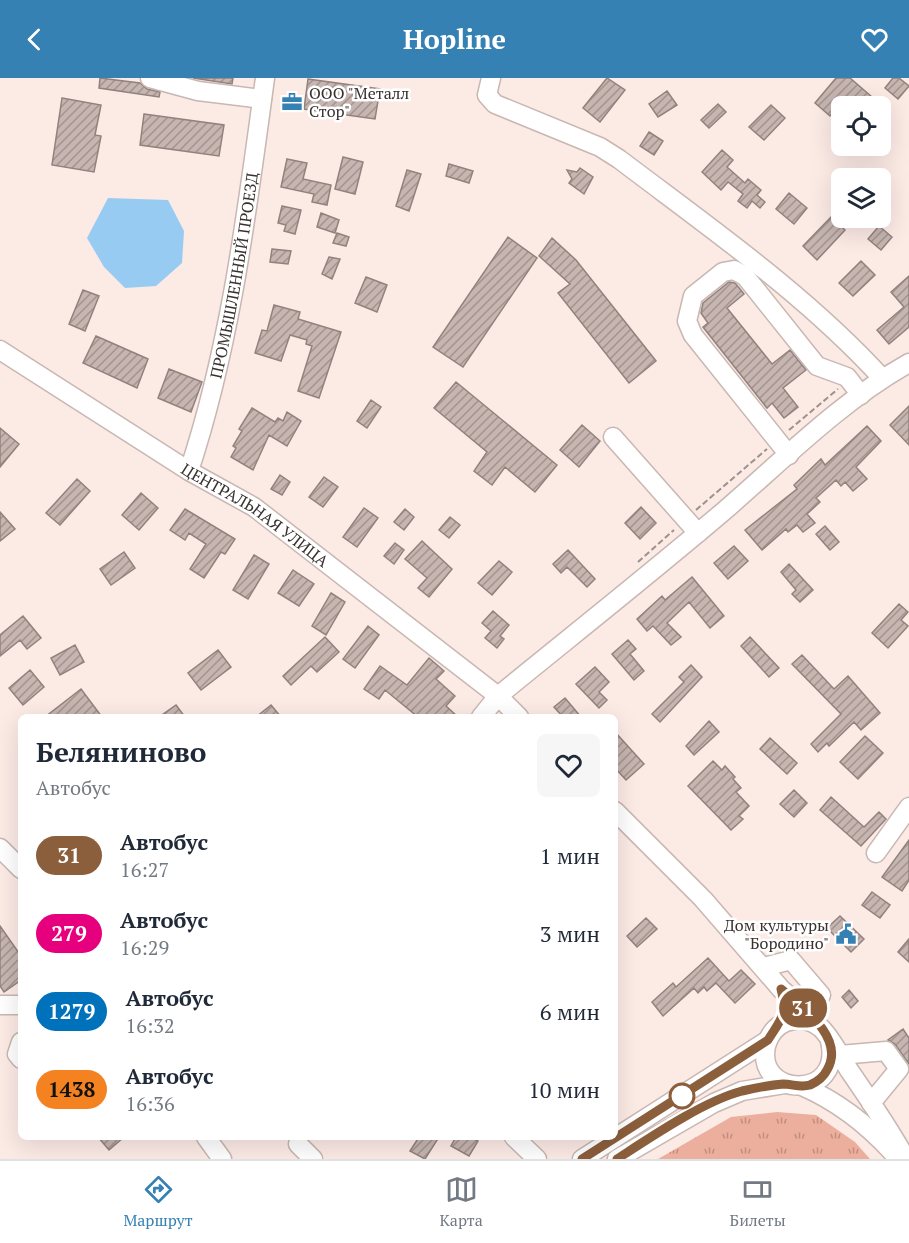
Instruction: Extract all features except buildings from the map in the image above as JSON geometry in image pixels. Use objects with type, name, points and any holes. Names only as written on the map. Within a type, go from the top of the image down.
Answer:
[{"type":"street","points":[[150,78],[198,91],[240,87],[262,99]]},
{"type":"street","name":"ПРОМЫШЛЕННЫЙ ПРОЕЗД","points":[[189,471],[206,418],[240,253],[265,78]]},
{"type":"street","points":[[491,78],[487,95],[495,104],[600,147],[619,159],[764,268],[861,354],[882,378]]},
{"type":"street","points":[[789,455],[693,335],[687,321],[693,296],[723,272],[734,270],[745,276],[817,366],[849,380],[861,395]]},
{"type":"street","name":"ЦЕНТРАЛЬНАЯ УЛИЦА","points":[[0,350],[189,471],[254,507],[498,696],[516,714]]},
{"type":"street","points":[[483,714],[498,696],[698,533],[861,395],[882,378],[909,363]]},
{"type":"street","points":[[613,437],[698,533]]},
{"type":"street","points":[[524,714],[521,699],[524,685],[536,666]]},
{"type":"street","points":[[876,853],[909,807]]},
{"type":"street","points":[[618,814],[703,899],[781,989],[806,1011],[830,1041],[872,1103],[906,1159]]},
{"type":"street","points":[[0,848],[18,866]]},
{"type":"street","points":[[764,967],[791,960],[821,995],[806,1011]]},
{"type":"street","points":[[781,989],[784,1010],[766,1048],[767,1065],[771,1073],[793,1085],[840,1104],[898,1159]]},
{"type":"street","points":[[0,1005],[18,1005]]},
{"type":"street","points":[[617,1159],[714,1103],[742,1091],[818,1080],[829,1067],[832,1050],[830,1041],[812,1023],[795,1020],[618,1135]]},
{"type":"street","points":[[830,1041],[886,1051],[899,1069],[872,1103]]},
{"type":"street","points":[[208,1140],[222,1159]]},
{"type":"street","points":[[517,1140],[537,1159]]},
{"type":"street","points":[[582,1159],[611,1140]]},
{"type":"street","points":[[298,1144],[313,1159]]},
{"type":"path","points":[[635,564],[849,380]]},
{"type":"green space","points":[[777,1112],[816,1115],[855,1142],[870,1159],[658,1159],[731,1117]]},
{"type":"water","points":[[108,198],[168,200],[184,231],[182,263],[156,286],[125,288],[104,267],[87,238]]},
{"type":"bus line","name":"31","points":[[617,1159],[714,1103],[742,1091],[785,1084],[802,1086],[818,1080],[829,1067],[832,1050],[830,1041],[806,1011],[781,989],[784,1000],[782,1020],[768,1040],[618,1136]]},
{"type":"bus line","name":"31","points":[[582,1159],[612,1140]]},
{"type":"place","name":"ООО \"Металл Стор\"","points":[[292,102]]},
{"type":"place","name":"Дом культуры \"Бородино\"","points":[[846,934]]}]
